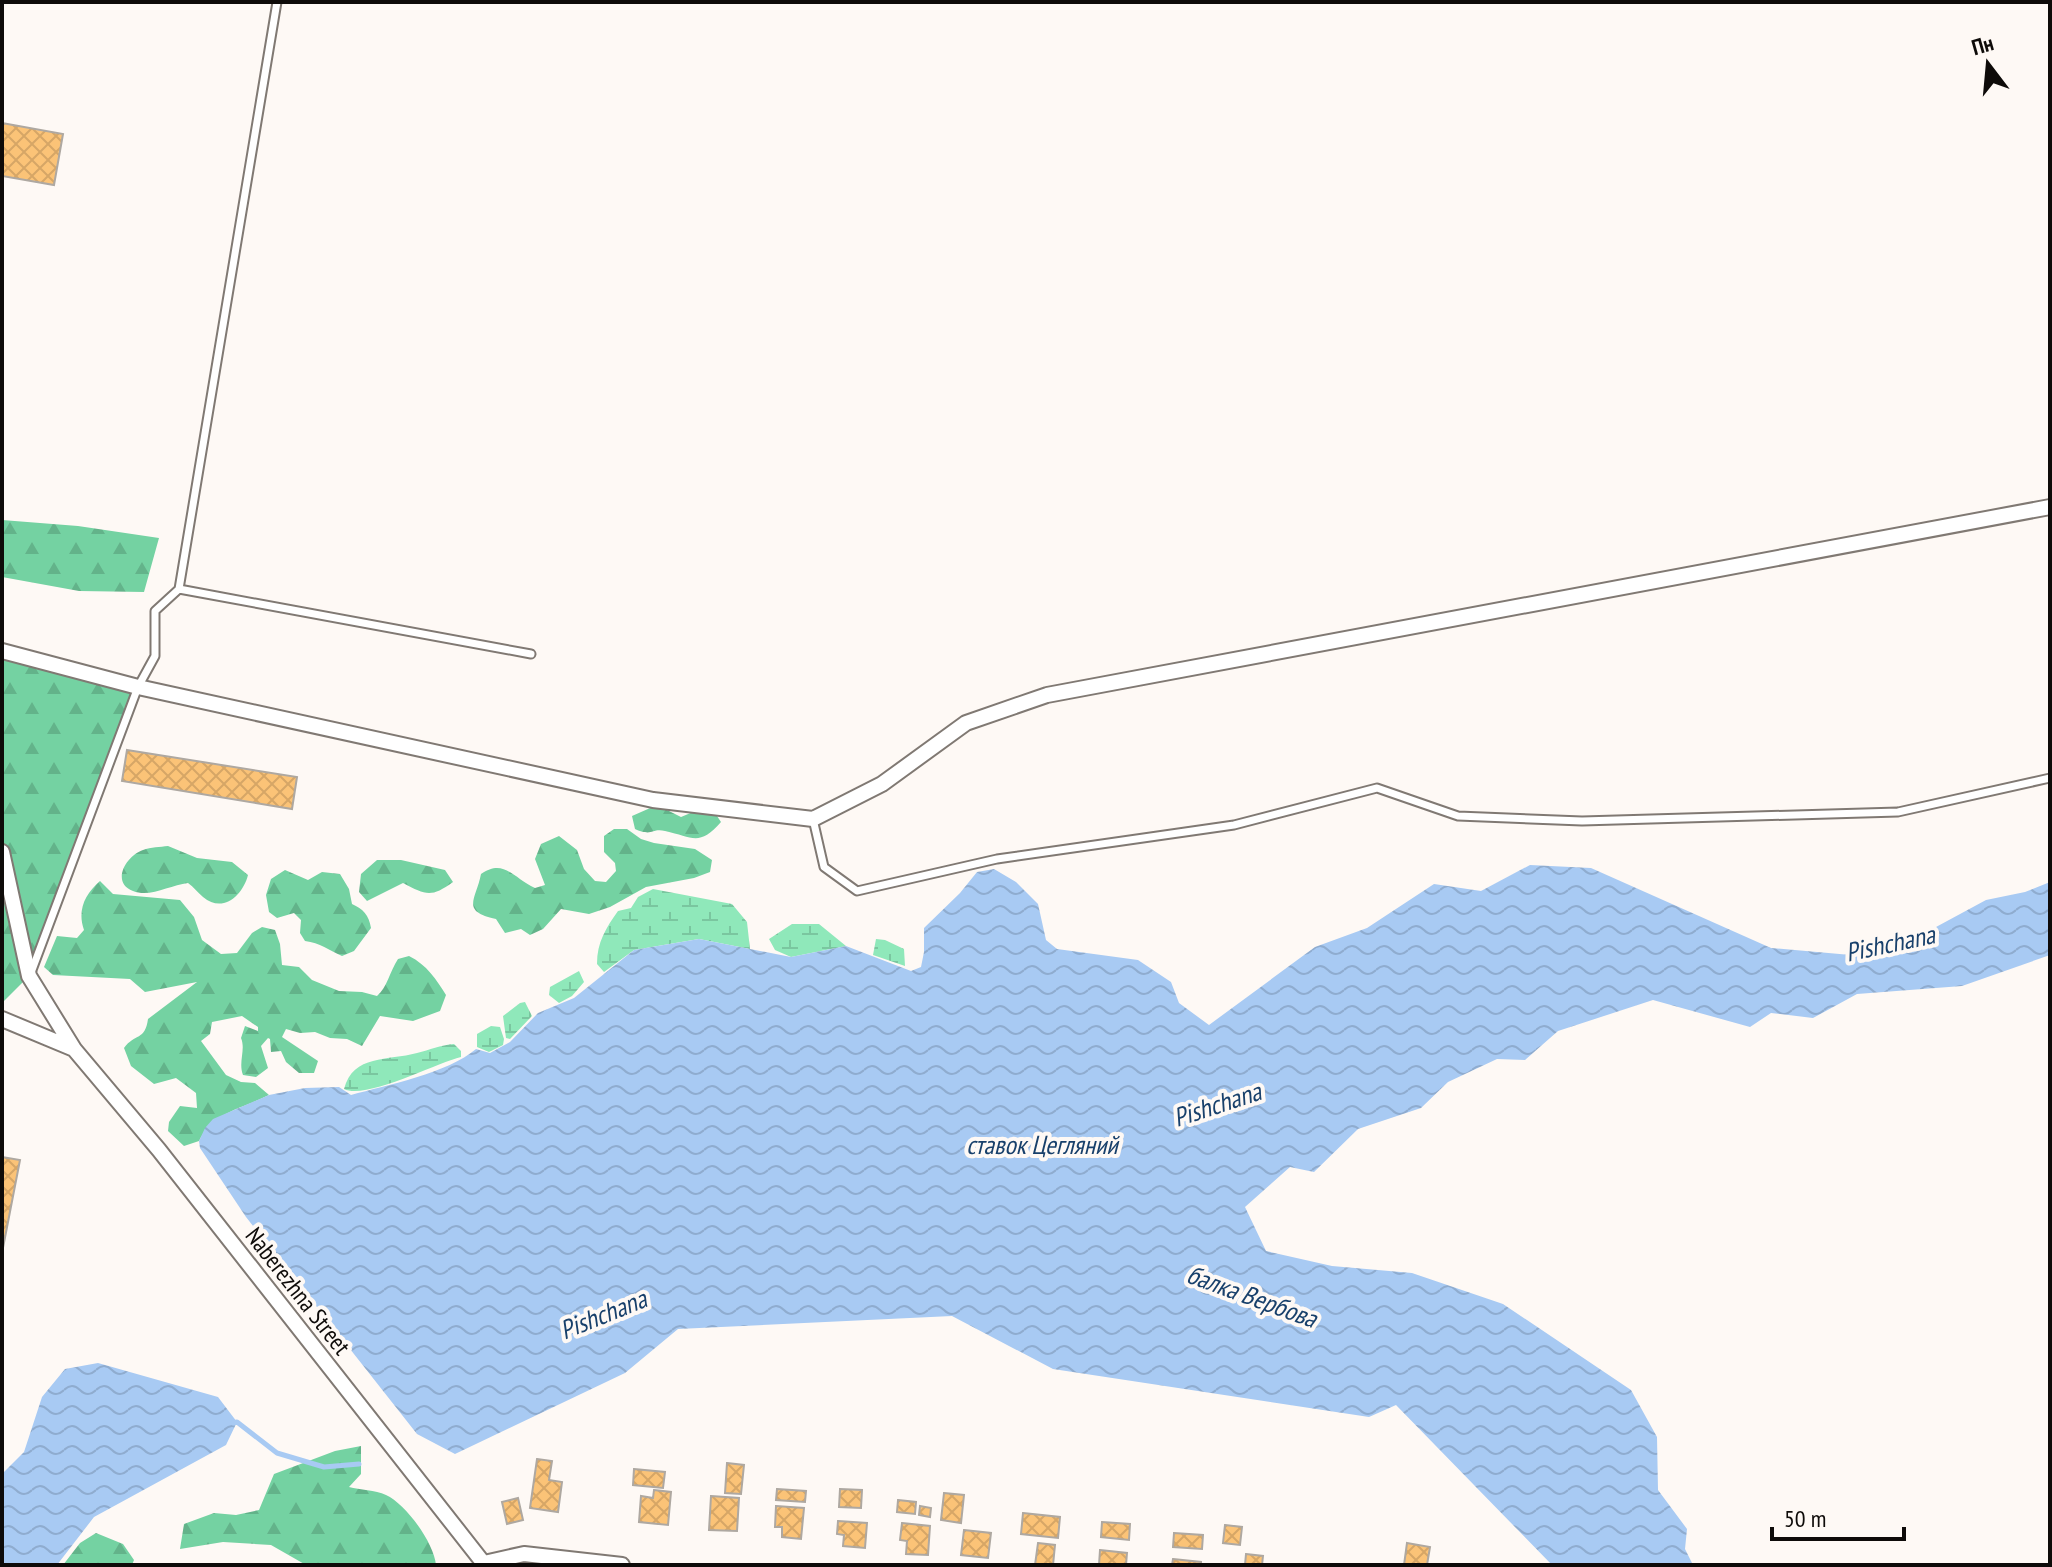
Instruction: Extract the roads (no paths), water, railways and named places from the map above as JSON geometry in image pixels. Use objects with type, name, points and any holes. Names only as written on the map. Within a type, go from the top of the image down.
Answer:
[{"type":"street","points":[[2,651],[138,687],[653,800],[813,819],[882,784],[966,723],[1047,695],[2050,507]]},
{"type":"street","name":"Naberezhna Street","points":[[2,852],[29,976],[74,1049],[169,1162],[484,1564],[524,1554],[622,1565]]},
{"type":"street","points":[[2,1019],[74,1049]]},
{"type":"lane","points":[[29,976],[138,687],[155,656],[155,611],[179,589],[277,2]]},
{"type":"lane","points":[[179,589],[531,654]]},
{"type":"lane","points":[[813,819],[824,867],[857,891],[997,859],[1234,825],[1377,788],[1458,816],[1582,821],[1898,812],[2050,778]]},
{"type":"water","name":"ставок Цегляний","points":[[1530,865],[1591,868],[1771,948],[1862,956],[1886,954],[1986,900],[2025,892],[2050,882],[2050,955],[1962,986],[1857,994],[1813,1018],[1771,1013],[1750,1027],[1653,1000],[1558,1031],[1525,1060],[1497,1059],[1448,1082],[1421,1108],[1358,1129],[1314,1172],[1290,1167],[1245,1207],[1266,1251],[1332,1266],[1412,1273],[1503,1304],[1631,1390],[1657,1437],[1658,1490],[1687,1529],[1685,1549],[1693,1565],[1552,1565],[1396,1405],[1369,1417],[1053,1369],[952,1316],[678,1329],[625,1373],[455,1454],[417,1434],[246,1217],[200,1148],[199,1141],[213,1119],[269,1095],[305,1088],[339,1087],[351,1095],[434,1071],[476,1049],[490,1053],[510,1042],[538,1013],[574,998],[634,950],[699,939],[791,957],[846,946],[911,971],[921,967],[924,928],[977,872],[994,869],[1016,882],[1038,904],[1046,940],[1057,949],[1138,960],[1171,982],[1179,1003],[1209,1025],[1315,947],[1367,928],[1434,884],[1481,891]]},
{"type":"water","points":[[98,1363],[218,1397],[237,1422],[226,1445],[94,1517],[57,1565],[2,1565],[2,1474],[24,1452],[42,1397],[65,1369]]},
{"type":"waterway","name":"Pishchana","points":[[233,1423],[237,1422],[277,1453],[324,1467],[359,1464]]},
{"type":"water label","name":"балка Вербова","points":[[1252,1296]]}]
